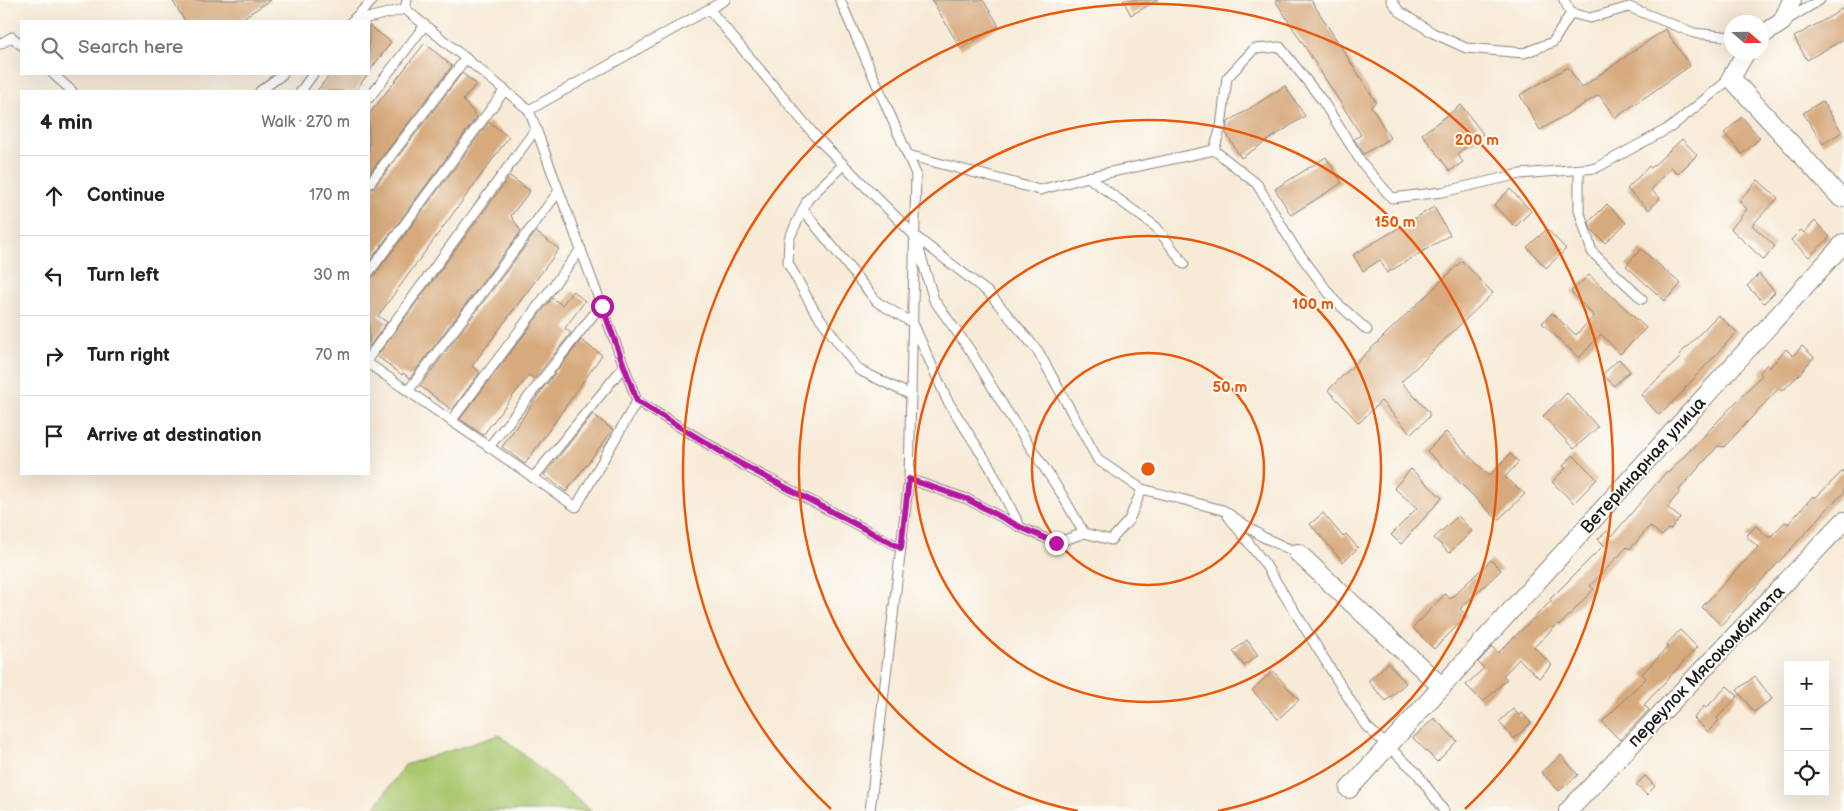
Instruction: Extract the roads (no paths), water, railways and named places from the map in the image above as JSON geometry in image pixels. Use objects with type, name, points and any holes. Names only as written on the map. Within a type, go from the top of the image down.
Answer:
[{"type":"street","points":[[1769,30],[1782,22],[1792,0]]},
{"type":"street","points":[[1741,60],[1731,78],[1843,198]]},
{"type":"street","name":"Ветеринарная улица","points":[[1350,789],[1844,243]]},
{"type":"street","name":"переулок Мясокомбината","points":[[1568,811],[1844,521]]},
{"type":"street","points":[[1298,554],[1442,687]]},
{"type":"lane","points":[[354,20],[373,0]]},
{"type":"lane","points":[[529,110],[725,0]]},
{"type":"lane","points":[[840,0],[916,174],[909,479],[870,811]]},
{"type":"lane","points":[[1391,0],[1400,11],[1433,33],[1466,48],[1524,53],[1552,42],[1571,12]]},
{"type":"lane","points":[[1564,0],[1571,12],[1590,18],[1629,7],[1694,34],[1724,36]]},
{"type":"lane","points":[[1782,22],[1820,0]]},
{"type":"lane","points":[[356,20],[406,4],[425,25],[529,110],[637,401],[741,464],[901,548]]},
{"type":"lane","points":[[708,9],[817,138],[843,165],[915,236],[989,293],[1038,351],[1098,460],[1142,489],[1223,510],[1263,537],[1298,554]]},
{"type":"lane","points":[[370,97],[425,25]]},
{"type":"lane","points":[[0,44],[12,37],[20,44]]},
{"type":"lane","points":[[1214,150],[1221,127],[1227,78],[1254,49],[1280,47],[1322,100],[1362,164],[1392,198],[1442,192],[1520,174],[1596,168],[1671,127],[1731,78]]},
{"type":"lane","points":[[370,183],[466,58]]},
{"type":"lane","points":[[54,75],[71,90]]},
{"type":"lane","points":[[261,90],[282,75]]},
{"type":"lane","points":[[301,90],[312,75]]},
{"type":"lane","points":[[370,271],[505,90]]},
{"type":"lane","points":[[370,355],[536,129]]},
{"type":"lane","points":[[908,155],[1040,190],[1088,177],[1214,150]]},
{"type":"lane","points":[[1214,150],[1257,184],[1293,245],[1334,300],[1367,330]]},
{"type":"lane","points":[[843,165],[808,199],[789,239],[788,263],[814,310],[859,370],[911,395]]},
{"type":"lane","points":[[1579,170],[1579,210],[1592,252],[1642,298]]},
{"type":"lane","points":[[1088,177],[1156,227],[1184,264]]},
{"type":"lane","points":[[408,391],[559,191]]},
{"type":"lane","points":[[803,210],[877,302],[913,323],[947,400],[990,467],[1020,527]]},
{"type":"lane","points":[[915,236],[934,300],[970,350],[1006,410],[1061,493],[1084,534]]},
{"type":"lane","points":[[451,421],[581,249]]},
{"type":"lane","points":[[489,447],[602,306]]},
{"type":"lane","points":[[370,365],[576,507],[637,401]]},
{"type":"lane","points":[[533,478],[624,366]]},
{"type":"lane","points":[[909,479],[967,499],[1020,527],[1056,543],[1084,534],[1111,540],[1130,520],[1142,489]]},
{"type":"lane","points":[[1223,510],[1265,564],[1366,726],[1418,773],[1444,811]]}]
